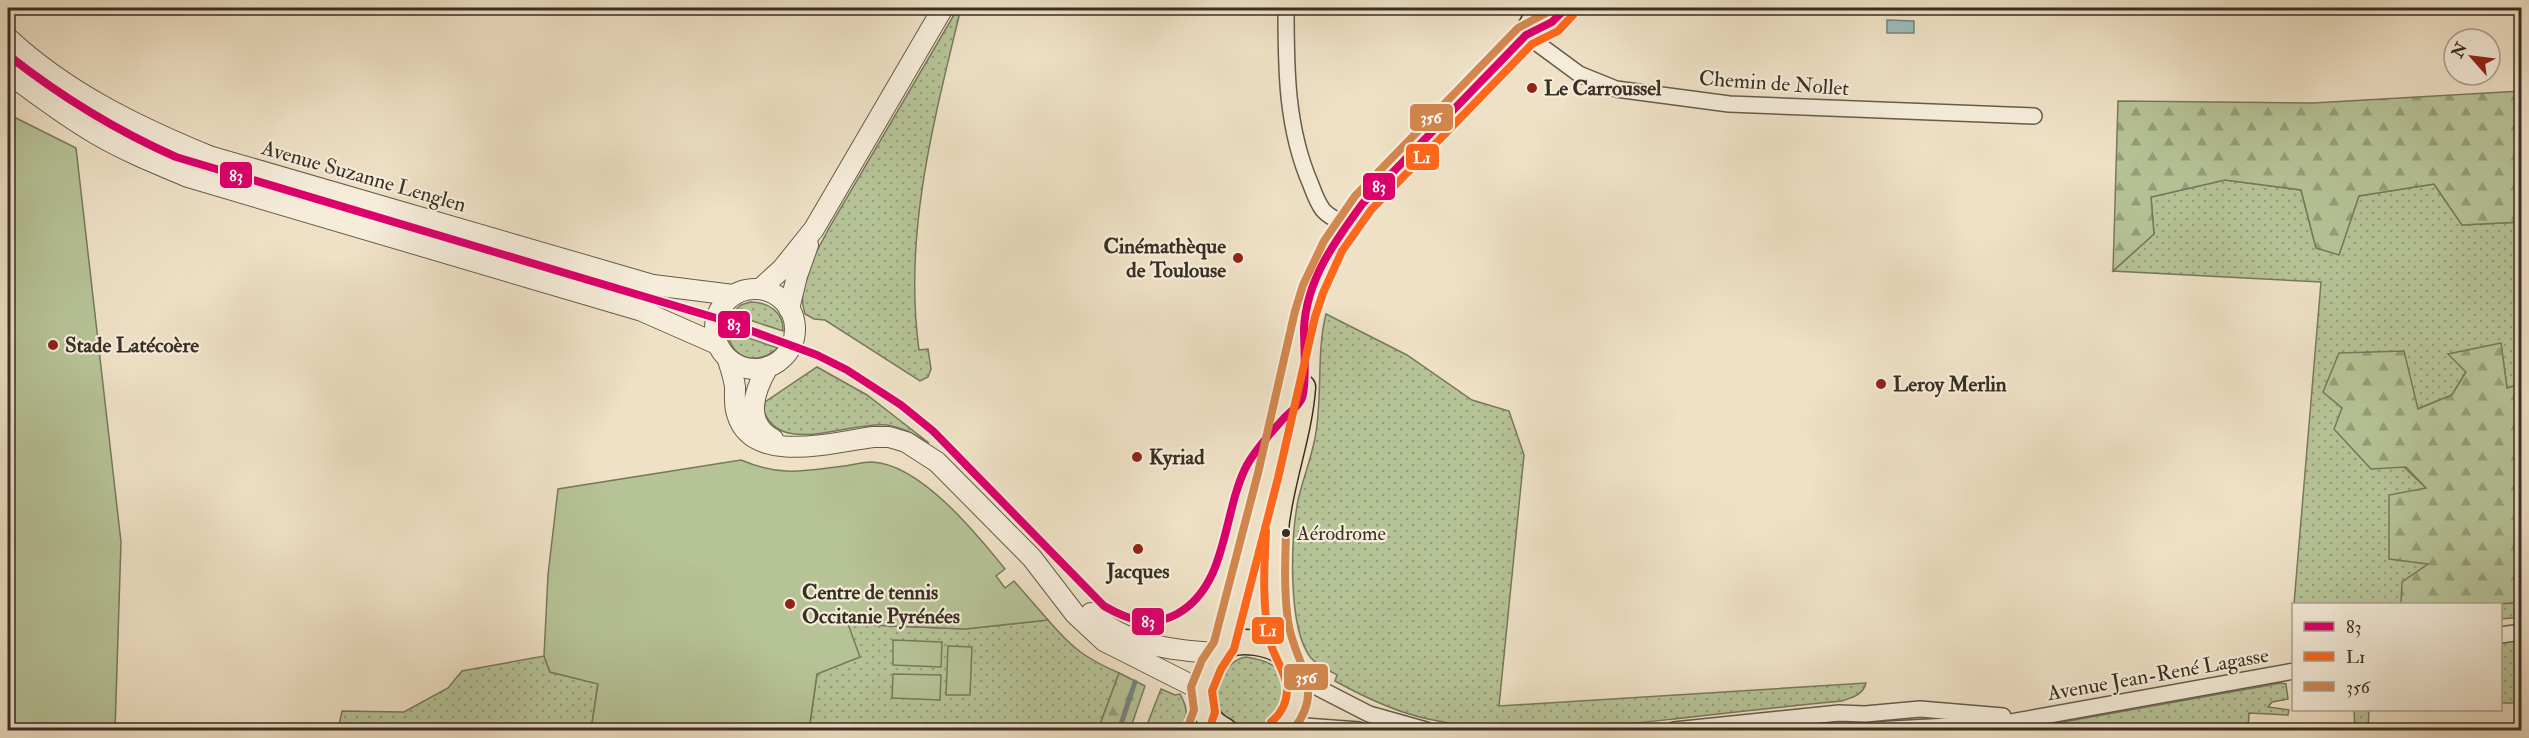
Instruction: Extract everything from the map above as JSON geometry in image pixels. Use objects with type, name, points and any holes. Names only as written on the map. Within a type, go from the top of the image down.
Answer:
[{"type":"main road","points":[[1224,730],[1201,710],[1206,674],[1222,650],[1268,475],[1305,314],[1321,269],[1346,225],[1363,203],[1526,35],[1541,8]]},
{"type":"main road","points":[[1526,35],[1552,22],[1566,8]]},
{"type":"main road","points":[[1279,729],[1292,713],[1299,692],[1297,677],[1284,654],[1278,621],[1275,543],[1279,507],[1302,399],[1305,314]]},
{"type":"main road","points":[[1222,650],[1238,642],[1261,644],[1284,654]]},
{"type":"street","points":[[760,290],[795,262],[943,8]]},
{"type":"street","points":[[1286,9],[1289,109],[1296,141],[1318,202],[1324,212],[1346,225]]},
{"type":"street","name":"Chemin de Nollet","points":[[1526,35],[1539,47],[1579,74],[1616,89],[1729,104],[2034,116]]},
{"type":"street","name":"Avenue Suzanne Lenglen","points":[[8,38],[55,77],[108,110],[146,130],[208,156],[652,285],[733,295]]},
{"type":"street","points":[[8,73],[42,99],[95,133],[132,153],[188,177],[642,311],[717,344]]},
{"type":"street","points":[[789,309],[795,262]]},
{"type":"street","points":[[793,446],[767,436],[755,420],[753,408],[757,387],[768,367],[786,354],[792,344],[795,327],[789,309],[782,299],[760,290],[742,291],[733,295],[720,309],[714,331],[717,344],[729,360],[735,385],[737,415],[747,433],[761,443],[775,447],[793,446],[873,436],[889,437],[906,442],[937,462],[1036,562],[1100,621],[1124,636],[1151,645],[1193,652],[1222,650]]},
{"type":"street","points":[[729,360],[747,369],[768,367]]},
{"type":"street","points":[[1036,562],[1076,614],[1104,641],[1201,710]]},
{"type":"street","points":[[2502,635],[2522,632]]},
{"type":"street","name":"Avenue Jean-René Lagasse","points":[[1874,730],[1985,725],[2292,671]]},
{"type":"street","points":[[1297,677],[1369,714],[1426,730]]},
{"type":"street","points":[[1920,709],[1920,728]]},
{"type":"street","name":"Avenue Jean-René Lagasse","points":[[1674,730],[1839,713],[1865,714],[1920,709],[2030,717]]},
{"type":"street","points":[[1279,729],[1305,726],[1359,730]]},
{"type":"green space","points":[[958,8],[961,8],[932,135],[918,220],[915,307],[919,350],[928,349],[931,369],[928,377],[920,381],[825,320],[814,319],[805,314],[803,292],[808,270],[829,228]]},
{"type":"green space","points":[[2521,91],[2521,222],[2462,225],[2434,184],[2359,196],[2339,255],[2316,248],[2301,190],[2225,180],[2151,197],[2154,234],[2113,271],[2118,101],[2313,103]]},
{"type":"green space","name":"Stade Latécoère","points":[[8,114],[76,148],[121,542],[115,730],[8,730]]},
{"type":"green space","points":[[2225,180],[2301,190],[2316,248],[2339,254],[2358,196],[2434,184],[2462,225],[2521,222],[2521,384],[2507,388],[2501,344],[2449,354],[2466,372],[2452,395],[2417,409],[2342,408],[2426,488],[2429,563],[2403,603],[2294,603],[2321,282],[2113,271],[2154,234],[2151,197]]},
{"type":"green space","points":[[757,302],[774,309],[781,318],[783,331],[731,314],[741,305]]},
{"type":"green space","points":[[1326,314],[1407,355],[1472,400],[1509,411],[1524,455],[1499,706],[1866,683],[1863,690],[1842,701],[1619,725],[1523,729],[1459,725],[1416,716],[1380,703],[1335,681],[1337,675],[1314,661],[1303,644],[1294,605],[1293,582],[1296,516],[1317,423],[1321,344]]},
{"type":"green space","points":[[727,331],[778,348],[761,357],[746,357],[734,348]]},
{"type":"green space","points":[[2501,343],[2507,388],[2521,384],[2521,602],[2401,603],[2402,582],[2428,564],[2389,559],[2389,495],[2426,488],[2406,467],[2371,469],[2334,429],[2342,408],[2323,392],[2339,353],[2404,351],[2418,409],[2452,395],[2466,372],[2448,354]]},
{"type":"green space","points":[[817,367],[867,395],[929,443],[904,430],[887,425],[871,425],[814,434],[796,434],[781,430],[769,421],[762,404]]},
{"type":"green space","name":"Centre de tennis Occitanie Pyrénées","points":[[741,460],[780,471],[817,470],[872,462],[909,474],[946,503],[979,537],[1005,569],[996,576],[1005,588],[1014,581],[1048,620],[965,629],[848,624],[860,657],[817,674],[809,730],[591,730],[598,684],[550,672],[544,656],[548,575],[558,489]]},
{"type":"green space","points":[[2521,602],[2521,617],[2502,619],[2502,604]]},
{"type":"green space","points":[[1048,620],[1080,652],[1119,673],[1098,730],[809,730],[817,674],[848,624],[965,629]]},
{"type":"green space","points":[[893,640],[942,642],[941,667],[893,665]]},
{"type":"green space","points":[[2521,640],[2521,703],[2502,703],[2502,643]]},
{"type":"green space","points":[[948,646],[972,647],[970,695],[946,695]]},
{"type":"green space","points":[[544,656],[550,672],[598,683],[591,730],[338,730],[342,711],[404,712],[448,688],[462,671]]},
{"type":"green space","points":[[1246,657],[1272,665],[1283,675],[1285,682],[1286,691],[1281,710],[1273,721],[1259,726],[1243,725],[1229,719],[1223,714],[1216,700],[1221,676],[1232,664]]},
{"type":"green space","points":[[1119,673],[1145,686],[1130,730],[1098,730]]},
{"type":"green space","points":[[893,674],[941,675],[940,700],[892,698]]},
{"type":"green space","points":[[2281,683],[2286,684],[2288,699],[2272,702],[2268,707],[2289,710],[2288,715],[2249,713],[2248,730],[1992,730],[2035,727]]},
{"type":"green space","points":[[1161,689],[1175,695],[1180,694],[1186,712],[1183,730],[1145,730]]},
{"type":"green space","points":[[2354,711],[2369,711],[2368,730],[2355,730]]},
{"type":"water","points":[[1887,20],[1914,21],[1914,33],[1887,33]]},
{"type":"waterway","points":[[1119,730],[1135,682]]},
{"type":"transit line","name":"356","points":[[1188,726],[1194,710],[1191,687],[1202,660],[1214,642],[1258,473],[1295,311],[1303,285],[1324,241],[1355,196],[1518,28],[1552,8]]},
{"type":"transit line","name":"83","points":[[8,55],[89,111],[176,157],[716,318],[817,355],[847,370],[901,405],[933,431],[1104,606],[1131,618],[1158,621],[1177,614],[1194,601],[1206,585],[1215,567],[1239,484],[1247,465],[1264,440],[1301,401],[1305,374],[1304,329],[1310,294],[1324,262],[1342,232],[1363,203],[1526,35],[1552,22],[1566,8]]},
{"type":"transit line","name":"L1","points":[[1209,730],[1215,712],[1212,691],[1221,669],[1234,649],[1278,478],[1315,317],[1342,251],[1371,210],[1532,44],[1558,31],[1573,15]]},
{"type":"transit line","name":"L1","points":[[1266,531],[1264,587],[1267,629],[1287,685],[1283,708],[1271,722]]},
{"type":"transit line","name":"356","points":[[1286,533],[1285,588],[1288,621],[1308,688],[1303,715],[1293,730]]},
{"type":"place","name":"Le Carroussel","points":[[1532,88]]},
{"type":"place","name":"Cinémathèque de Toulouse","points":[[1238,258]]},
{"type":"place","name":"Stade Latécoère","points":[[53,345]]},
{"type":"place","name":"Leroy Merlin","points":[[1881,384]]},
{"type":"place","name":"Kyriad","points":[[1137,457]]},
{"type":"place","name":"Aérodrome","points":[[1286,533]]},
{"type":"place","name":"Jacques","points":[[1138,549]]},
{"type":"place","name":"Centre de tennis Occitanie Pyrénées","points":[[790,604]]}]
